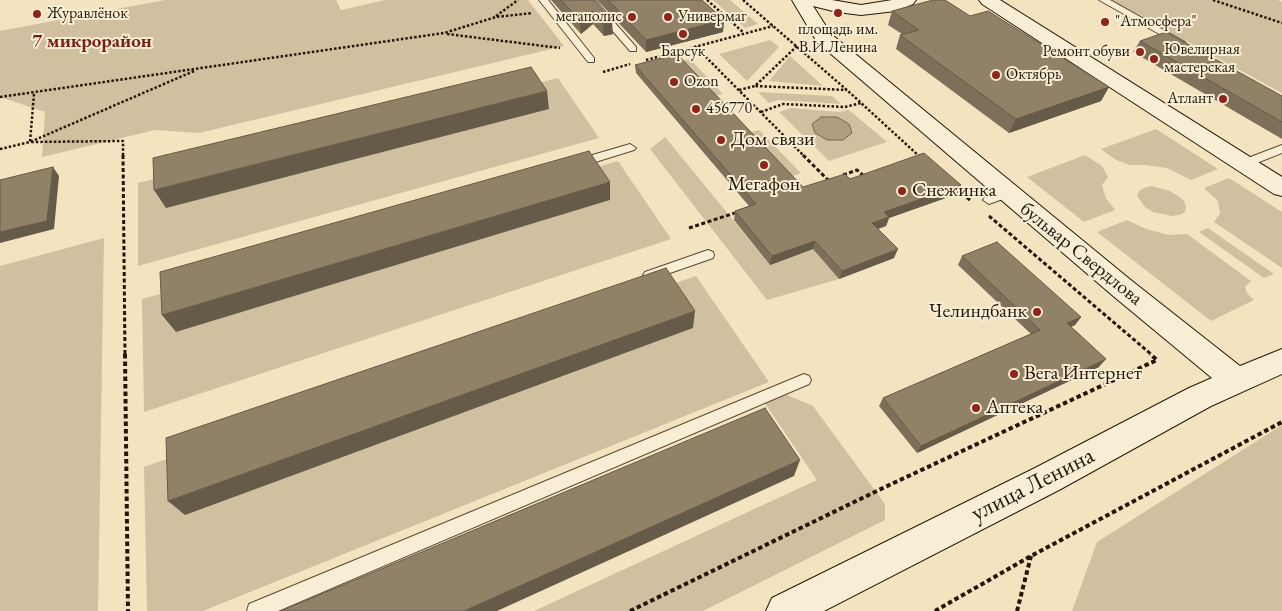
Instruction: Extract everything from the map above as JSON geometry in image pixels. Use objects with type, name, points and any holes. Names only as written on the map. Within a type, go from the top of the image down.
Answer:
[{"type":"street","name":"бульвар Свердлова","points":[[801,0],[824,38],[998,196],[1236,380]]},
{"type":"street","points":[[813,0],[837,7],[861,10],[890,7],[907,0]]},
{"type":"street","points":[[988,0],[1282,188]]},
{"type":"street","name":"улица Ленина","points":[[785,611],[1047,479],[1236,380],[1282,361]]},
{"type":"lane","points":[[543,0],[591,60]]},
{"type":"lane","points":[[590,0],[633,49]]},
{"type":"lane","points":[[1104,0],[1188,46]]},
{"type":"lane","points":[[564,167],[630,148]]},
{"type":"lane","points":[[1244,164],[1282,149]]},
{"type":"lane","points":[[633,281],[708,255]]},
{"type":"lane","points":[[256,611],[804,380]]},
{"type":"path","points":[[496,17],[518,0]]},
{"type":"path","points":[[707,0],[745,34]]},
{"type":"path","points":[[743,0],[928,163]]},
{"type":"path","points":[[1213,0],[1282,23]]},
{"type":"path","points":[[0,97],[34,94],[444,33],[496,17],[551,10]]},
{"type":"path","points":[[642,61],[773,26]]},
{"type":"path","points":[[444,33],[565,48],[591,60]]},
{"type":"path","points":[[755,86],[797,46]]},
{"type":"path","points":[[696,47],[828,180]]},
{"type":"path","points":[[600,72],[634,64]]},
{"type":"path","points":[[0,149],[30,142],[198,70]]},
{"type":"path","points":[[739,90],[755,86],[848,91]]},
{"type":"path","points":[[30,142],[34,94]]},
{"type":"path","points":[[761,112],[782,104],[845,107],[861,103]]},
{"type":"path","points":[[30,142],[123,142],[128,611]]},
{"type":"path","points":[[819,183],[858,170],[869,180]]},
{"type":"path","points":[[956,187],[977,205]]},
{"type":"path","points":[[689,228],[745,209]]},
{"type":"path","points":[[630,611],[885,487],[1156,360],[984,212]]},
{"type":"path","points":[[935,611],[1031,556],[1282,422]]},
{"type":"path","points":[[1017,611],[1031,556]]},
{"type":"shaded area","points":[[165,0],[336,0],[341,10],[385,0],[528,0],[564,46],[199,133],[155,130],[42,157],[45,112],[0,97],[0,31]]},
{"type":"shaded area","points":[[713,0],[730,0],[758,24],[745,28]]},
{"type":"shaded area","points":[[1110,0],[1278,0],[1282,2],[1282,93]]},
{"type":"shaded area","points":[[770,40],[779,47],[747,81],[719,54]]},
{"type":"shaded area","points":[[790,56],[823,86],[769,81]]},
{"type":"shaded area","points":[[692,61],[723,94],[710,97],[677,62]]},
{"type":"shaded area","points":[[558,78],[599,138],[138,266],[138,183]]},
{"type":"shaded area","points":[[758,92],[832,96],[841,104],[778,100],[769,103]]},
{"type":"shaded area","points":[[791,108],[839,112],[849,110],[887,142],[829,161],[779,112]],"holes":[[[822,117],[837,117],[849,124],[852,133],[843,140],[827,140],[812,124]]]},
{"type":"shaded area","points":[[821,117],[837,117],[849,124],[852,133],[843,140],[827,140],[815,133],[812,124]]},
{"type":"shaded area","points":[[1156,129],[1218,169],[1191,180],[1167,168],[1130,165],[1116,160],[1101,149]]},
{"type":"shaded area","points":[[759,130],[801,173],[787,178],[746,134]]},
{"type":"shaded area","points":[[665,137],[770,265],[813,249],[839,279],[767,300],[650,149]]},
{"type":"shaded area","points":[[1085,155],[1102,166],[1108,177],[1102,185],[1106,198],[1115,210],[1084,222],[1027,177]]},
{"type":"shaded area","points":[[618,161],[671,239],[144,412],[142,299],[174,290],[176,332],[610,200],[590,169]]},
{"type":"shaded area","points":[[1229,178],[1282,212],[1282,268],[1214,222],[1220,213],[1218,201],[1204,188]]},
{"type":"shaded area","points":[[1151,186],[1170,191],[1178,196],[1184,201],[1185,212],[1172,216],[1153,212],[1145,207],[1137,196],[1139,191]]},
{"type":"shaded area","points":[[1127,220],[1146,229],[1169,235],[1187,234],[1251,281],[1245,287],[1247,293],[1254,300],[1211,321],[1097,232]]},
{"type":"shaded area","points":[[1208,228],[1274,274],[1264,278],[1199,232]]},
{"type":"shaded area","points":[[104,238],[98,611],[0,611],[0,266]]},
{"type":"shaded area","points":[[696,276],[769,382],[203,611],[147,611],[144,467]]},
{"type":"shaded area","points":[[785,394],[813,406],[885,504],[885,520],[703,611],[534,611],[817,480],[764,402]]},
{"type":"shaded area","points":[[1282,425],[1282,611],[1072,611],[1097,542]]},
{"type":"building","points":[[561,0],[594,0],[612,21],[603,24],[592,11],[580,21]]},
{"type":"building","points":[[608,0],[702,0],[724,20],[646,40]]},
{"type":"building","name":"Октябрь","points":[[933,0],[945,0],[970,16],[988,11],[1109,87],[1016,119],[900,35],[919,30],[892,11]]},
{"type":"building","points":[[1166,32],[1282,96],[1282,122],[1140,41]]},
{"type":"building","points":[[677,54],[803,187],[845,174],[850,179],[924,153],[961,185],[884,212],[889,217],[872,223],[898,249],[842,271],[815,241],[772,256],[735,211],[756,204],[635,65]]},
{"type":"building","points":[[531,67],[547,91],[154,190],[153,158]]},
{"type":"building","points":[[589,151],[610,182],[162,315],[160,272]]},
{"type":"building","points":[[53,167],[47,221],[0,232],[0,180]]},
{"type":"building","points":[[997,242],[1081,317],[1067,323],[1106,359],[921,446],[883,398],[1040,330],[962,256]]},
{"type":"building","points":[[666,268],[695,311],[168,501],[166,438]]},
{"type":"building","points":[[765,408],[800,460],[464,611],[281,611]]},
{"type":"place","name":"площадь им. В.И.Ленина","points":[[838,13]]},
{"type":"place","name":"Журавлёнок","points":[[37,14]]},
{"type":"place","name":"мегаполис","points":[[632,17]]},
{"type":"place","name":"Универмаг","points":[[668,17]]},
{"type":"place","name":"\"Атмосфера\"","points":[[1105,22]]},
{"type":"place","name":"Барсук","points":[[683,34]]},
{"type":"place","name":"Ремонт обуви","points":[[1140,52]]},
{"type":"place","name":"Ювелирная мастерская","points":[[1154,59]]},
{"type":"place","name":"Октябрь","points":[[996,75]]},
{"type":"place","name":"Ozon","points":[[674,82]]},
{"type":"place","name":"Атлант","points":[[1223,99]]},
{"type":"place","name":"456770","points":[[696,109]]},
{"type":"place","name":"Дом связи","points":[[721,140]]},
{"type":"place","name":"Мегафон","points":[[764,165]]},
{"type":"place","name":"Снежинка","points":[[902,191]]},
{"type":"place","name":"Челиндбанк","points":[[1037,312]]},
{"type":"place","name":"Вега Интернет","points":[[1014,374]]},
{"type":"place","name":"Аптека","points":[[976,408]]},
{"type":"district","name":"7 микрорайон","points":[[92,42]]}]
